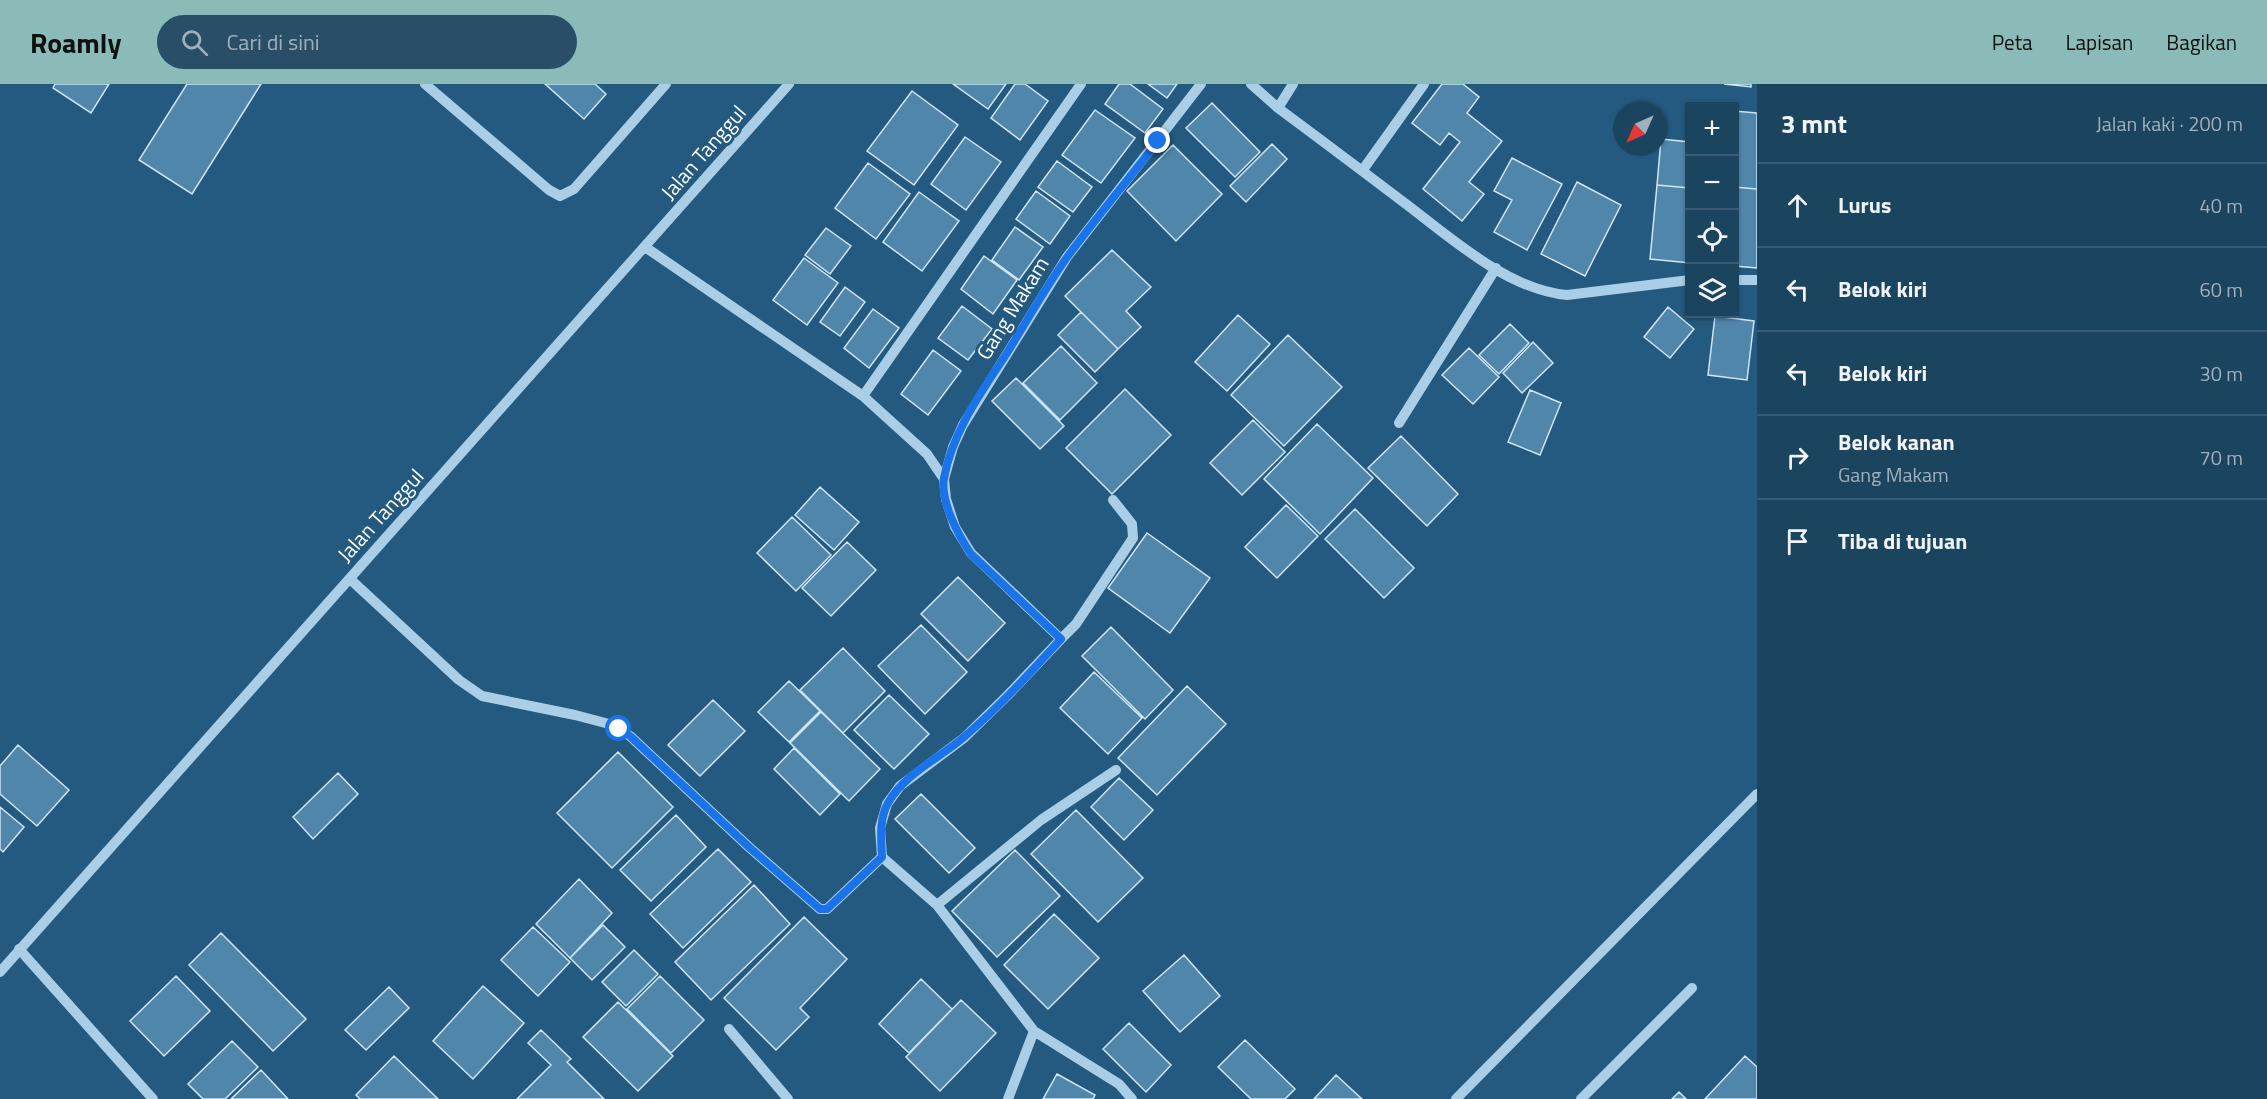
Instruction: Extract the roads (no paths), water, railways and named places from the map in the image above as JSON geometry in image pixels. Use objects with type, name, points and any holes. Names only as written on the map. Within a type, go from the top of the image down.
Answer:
[{"type":"street","points":[[427,84],[549,190],[560,196],[574,189],[666,84]]},
{"type":"street","name":"Jalan Tanggul","points":[[0,972],[789,84]]},
{"type":"street","points":[[863,396],[1081,84]]},
{"type":"street","name":"Gang Makam","points":[[944,479],[952,447],[963,424],[1067,257],[1201,84]]},
{"type":"street","points":[[1251,84],[1278,108],[1481,260],[1530,287],[1567,295],[1685,280]]},
{"type":"street","points":[[1278,108],[1293,84]]},
{"type":"street","points":[[1362,171],[1424,84]]},
{"type":"street","points":[[645,248],[863,396],[927,454],[944,479],[946,499],[955,527],[971,554],[1061,639]]},
{"type":"street","points":[[1399,423],[1496,268]]},
{"type":"street","points":[[1739,280],[1757,280]]},
{"type":"street","points":[[1113,500],[1132,524],[1133,538],[1076,624],[964,738],[900,786],[887,804],[880,828],[882,857],[937,905],[1034,1031],[1119,1084],[1132,1099]]},
{"type":"street","points":[[350,579],[459,680],[482,696],[609,724],[630,736],[750,848],[820,909],[827,909],[882,857]]},
{"type":"street","points":[[937,905],[1041,820],[1116,770]]},
{"type":"street","points":[[1456,1099],[1757,794]]},
{"type":"street","points":[[19,949],[153,1099]]},
{"type":"street","points":[[1581,1099],[1692,987]]},
{"type":"street","points":[[729,1029],[788,1099]]},
{"type":"street","points":[[1008,1099],[1034,1031]]}]
